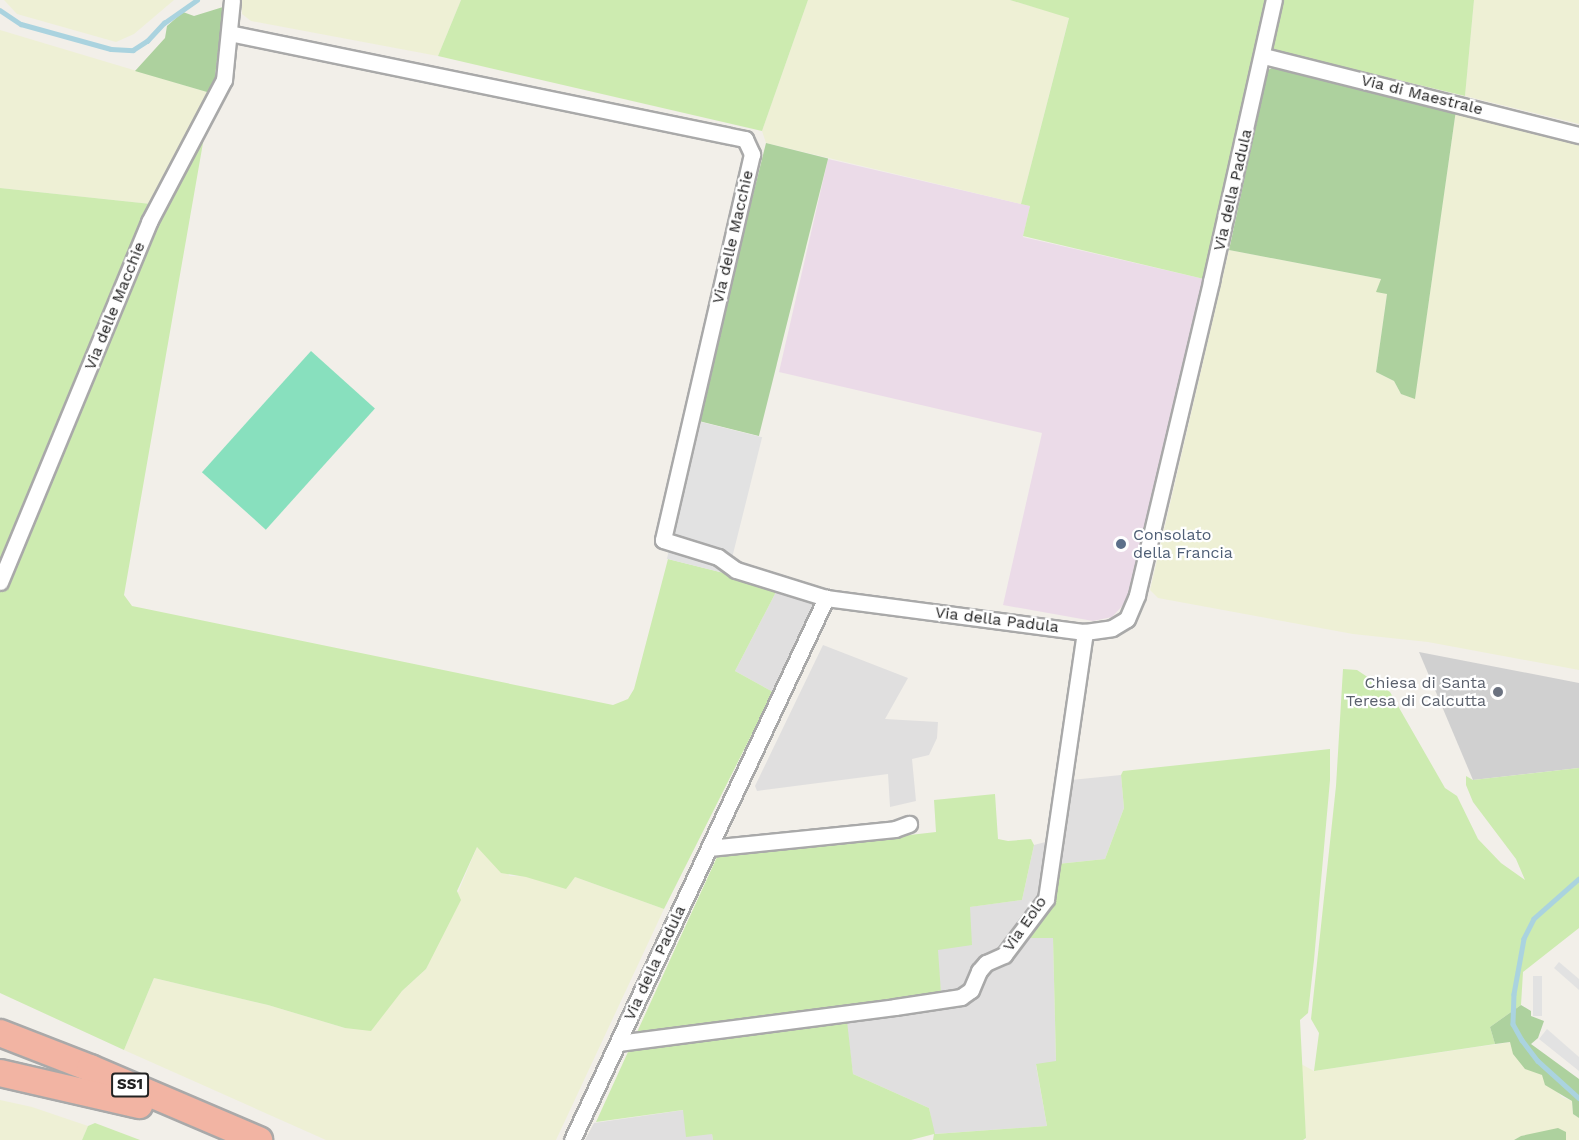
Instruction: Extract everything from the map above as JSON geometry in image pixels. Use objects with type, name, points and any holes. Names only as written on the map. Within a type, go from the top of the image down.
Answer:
[{"type":"highway","points":[[0,1019],[90,1068]]},
{"type":"highway","name":"SS1","points":[[0,1034],[90,1068],[259,1140]]},
{"type":"highway","name":"SS1","points":[[0,1048],[52,1066],[224,1140]]},
{"type":"highway","points":[[0,1073],[139,1105]]},
{"type":"street","name":"Via delle Macchie","points":[[0,582],[149,222],[224,80],[232,0]]},
{"type":"street","name":"Via della Padula","points":[[572,1140],[826,597],[1085,632],[1112,628],[1124,623],[1137,595],[1264,56],[1274,0]]},
{"type":"street","name":"Via delle Macchie","points":[[229,33],[745,139],[752,154],[663,540],[718,556],[736,570],[826,597]]},
{"type":"street","name":"Via di Maestrale","points":[[1264,56],[1579,135]]},
{"type":"street","name":"Via Eolo","points":[[618,1043],[906,1006],[961,997],[970,990],[979,971],[986,963],[1004,955],[1046,899],[1085,632]]},
{"type":"street","points":[[709,848],[895,829],[909,824]]},
{"type":"shaded area","points":[[828,159],[1030,206],[1023,237],[1204,279],[1126,602],[1112,617],[1093,621],[1003,605],[1042,433],[779,372]]},
{"type":"shaded area","points":[[701,422],[762,437],[728,574],[667,559]]},
{"type":"shaded area","points":[[777,590],[807,597],[813,604],[813,614],[773,692],[735,671]]},
{"type":"shaded area","points":[[823,645],[908,678],[885,719],[938,722],[937,738],[929,755],[912,759],[916,801],[890,807],[888,774],[757,791],[755,786]]},
{"type":"shaded area","points":[[1419,652],[1579,683],[1579,768],[1473,780]]},
{"type":"shaded area","points":[[1121,775],[1124,808],[1105,859],[1048,865],[1041,896],[1015,938],[1053,938],[1056,1062],[1036,1065],[1047,1126],[934,1134],[929,1108],[853,1074],[846,1021],[942,1006],[937,950],[969,907],[1022,900],[1034,845],[1053,840],[1061,781]]},
{"type":"shaded area","points":[[1559,962],[1579,979],[1579,990],[1554,968]]},
{"type":"shaded area","points":[[1533,976],[1542,976],[1542,1016],[1533,1016]]},
{"type":"shaded area","points":[[1547,1029],[1579,1057],[1579,1071],[1539,1039]]},
{"type":"shaded area","points":[[684,1110],[712,1134],[713,1140],[585,1140],[594,1123]]},
{"type":"green space","points":[[4,0],[174,0],[134,34],[116,42],[17,14]]},
{"type":"green space","points":[[241,0],[461,0],[438,56],[251,21],[242,14]]},
{"type":"green space","points":[[461,0],[808,0],[762,131],[438,56]]},
{"type":"green space","points":[[808,0],[1010,0],[1069,17],[1021,204],[766,143],[762,131]]},
{"type":"green space","points":[[1010,0],[1474,0],[1465,96],[1257,46],[1204,279],[1023,236],[1030,206],[1021,204],[1069,18]]},
{"type":"green space","points":[[1474,0],[1579,0],[1579,124],[1465,96]]},
{"type":"green space","points":[[223,7],[214,86],[207,92],[135,71],[165,38],[167,26],[183,12],[194,16]]},
{"type":"green space","points":[[0,30],[207,92],[151,204],[0,188]]},
{"type":"green space","points":[[1276,66],[1456,110],[1415,399],[1401,394],[1394,381],[1376,372],[1387,294],[1376,292],[1381,279],[1229,250],[1268,70]]},
{"type":"green space","points":[[1456,110],[1579,139],[1579,670],[1428,642],[1353,634],[1158,598],[1150,590],[1229,250],[1381,279],[1387,294],[1376,372],[1394,381],[1401,394],[1415,398]]},
{"type":"green space","points":[[207,120],[124,595],[132,606],[613,705],[628,699],[634,689],[668,559],[728,574],[777,590],[735,671],[773,692],[664,909],[575,877],[566,889],[526,877],[501,873],[477,847],[457,891],[461,900],[426,969],[402,991],[371,1031],[345,1028],[268,1005],[154,978],[124,1050],[0,993],[0,188],[151,204]]},
{"type":"green space","points":[[766,143],[828,158],[759,436],[697,421]]},
{"type":"green space","points":[[311,351],[375,409],[266,530],[202,472]]},
{"type":"green space","points":[[1343,669],[1357,670],[1390,692],[1445,788],[1457,796],[1478,839],[1501,863],[1525,880],[1516,859],[1473,802],[1466,785],[1466,776],[1473,780],[1579,768],[1579,928],[1523,972],[1521,1005],[1490,1027],[1495,1044],[1314,1071],[1319,1033],[1311,1019],[1336,786]]},
{"type":"green space","points":[[1330,749],[1330,780],[1314,960],[1308,1013],[1300,1020],[1306,1138],[1303,1140],[933,1140],[934,1134],[911,1140],[713,1140],[712,1134],[686,1137],[683,1110],[596,1122],[717,857],[936,832],[934,800],[995,794],[998,839],[1008,841],[1031,839],[1034,845],[1022,900],[970,907],[972,945],[938,950],[942,1007],[847,1021],[853,1074],[929,1108],[935,1134],[1047,1126],[1036,1064],[1056,1061],[1053,938],[1014,938],[1041,896],[1048,865],[1105,859],[1124,808],[1121,775],[1123,771]]},
{"type":"green space","points":[[477,847],[510,876],[575,877],[664,909],[556,1140],[326,1140],[124,1050],[154,978],[268,1005],[345,1028],[402,991],[426,969]]},
{"type":"green space","points":[[1521,1005],[1531,1011],[1531,1016],[1544,1021],[1538,1038],[1531,1044],[1579,1079],[1579,1118],[1573,1114],[1572,1101],[1545,1085],[1542,1075],[1525,1069],[1513,1054],[1510,1042],[1495,1044],[1490,1027]]},
{"type":"green space","points":[[1511,1042],[1562,1097],[1572,1101],[1573,1114],[1579,1118],[1579,1140],[1566,1140],[1566,1132],[1521,1136],[1514,1140],[1306,1140],[1301,1064],[1314,1071]]},
{"type":"green space","points":[[0,1100],[32,1107],[88,1126],[82,1140],[0,1140]]},
{"type":"green space","points":[[95,1123],[140,1140],[82,1140],[88,1126]]},
{"type":"green space","points":[[1558,1128],[1566,1132],[1566,1140],[1514,1140],[1521,1136]]},
{"type":"waterway","points":[[0,10],[21,24],[111,49],[133,50],[147,41],[164,23],[197,0]]},
{"type":"waterway","points":[[1579,879],[1534,919],[1524,939],[1514,994],[1513,1024],[1538,1061],[1579,1098]]},
{"type":"place","name":"Consolato della Francia","points":[[1121,544]]},
{"type":"place","name":"Chiesa di Santa Teresa di Calcutta","points":[[1498,692]]}]
